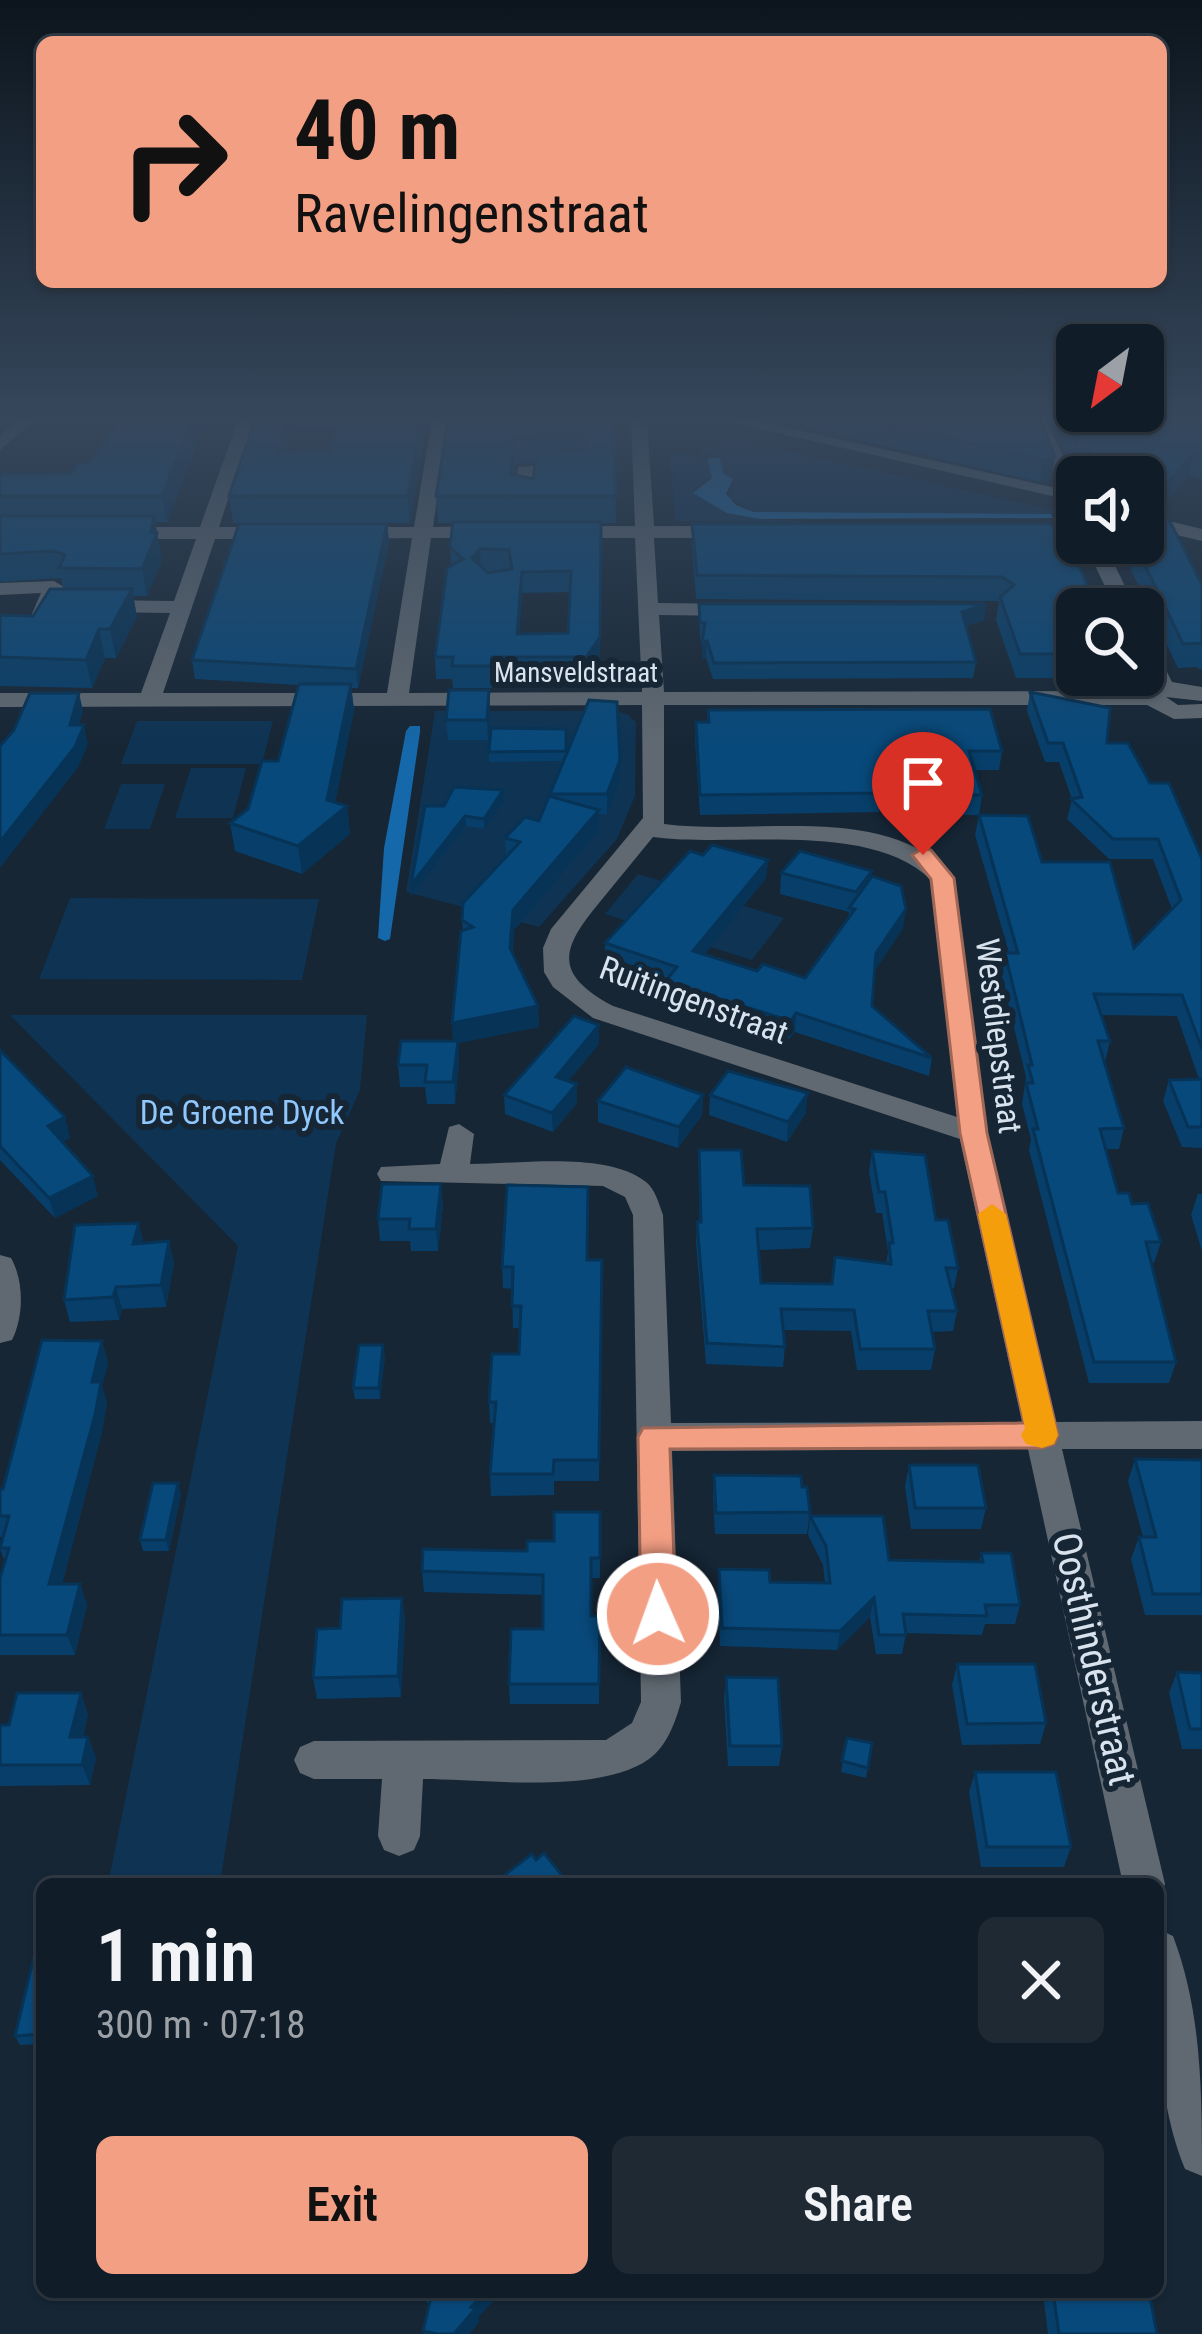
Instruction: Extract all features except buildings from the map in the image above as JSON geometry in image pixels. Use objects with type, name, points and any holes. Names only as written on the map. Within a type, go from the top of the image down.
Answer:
[{"type":"street","points":[[150,700],[207,529]]},
{"type":"street","points":[[397,700],[424,578],[423,529]]},
{"type":"street","points":[[645,529],[656,807],[648,830]]},
{"type":"street","points":[[92,532],[293,532]]},
{"type":"street","points":[[336,532],[511,532]]},
{"type":"street","points":[[533,532],[765,532]]},
{"type":"street","points":[[1005,532],[1056,532]]},
{"type":"street","points":[[0,589],[54,587],[32,636],[0,636]]},
{"type":"street","points":[[48,606],[181,608]]},
{"type":"street","points":[[649,609],[769,610]]},
{"type":"street","name":"Mansveldstraat","points":[[0,700],[1056,694]]},
{"type":"street","name":"Mansveldstraat","points":[[1159,696],[1163,709],[1199,702]]},
{"type":"street","name":"Westdiepstraat","points":[[648,830],[691,838],[865,838],[906,846],[936,866],[943,878],[973,1133],[1042,1435]]},
{"type":"street","name":"Ruitingenstraat","points":[[648,830],[560,934],[553,950],[563,985],[603,1012],[973,1133]]},
{"type":"street","points":[[454,1174],[459,1134]]},
{"type":"street","points":[[314,1760],[614,1758],[647,1737],[661,1702],[648,1215],[638,1191],[626,1182],[592,1174],[392,1174]]},
{"type":"street","points":[[0,1266],[5,1288],[0,1331]]},
{"type":"street","name":"Oosthinderstraat","points":[[1042,1435],[1143,1878]]},
{"type":"street","points":[[654,1437],[1202,1435]]},
{"type":"street","points":[[399,1837],[404,1760]]},
{"type":"street","points":[[1164,1978],[1202,2152]]},
{"type":"green space","points":[[435,711],[613,711],[636,722],[635,796],[617,839],[539,927],[406,892]]},
{"type":"green space","points":[[137,721],[273,721],[262,764],[121,764]]},
{"type":"green space","points":[[191,768],[246,768],[233,818],[175,818]]},
{"type":"green space","points":[[121,784],[165,784],[150,829],[104,829]]},
{"type":"green space","points":[[638,874],[784,918],[752,960],[605,914]]},
{"type":"green space","points":[[70,898],[319,899],[302,980],[39,979]]},
{"type":"green space","name":"De Groene Dyck","points":[[10,1015],[367,1015],[360,1090],[336,1144],[221,1878],[109,1878],[238,1246]]},
{"type":"water","points":[[410,726],[420,726],[420,732],[390,939],[385,941],[378,938],[384,848]]},
{"type":"slow traffic","points":[[992,1214],[1042,1435],[1037,1435]]},
{"type":"route","points":[[658,1614],[654,1437],[1042,1435],[973,1133],[943,878],[923,855]]}]
